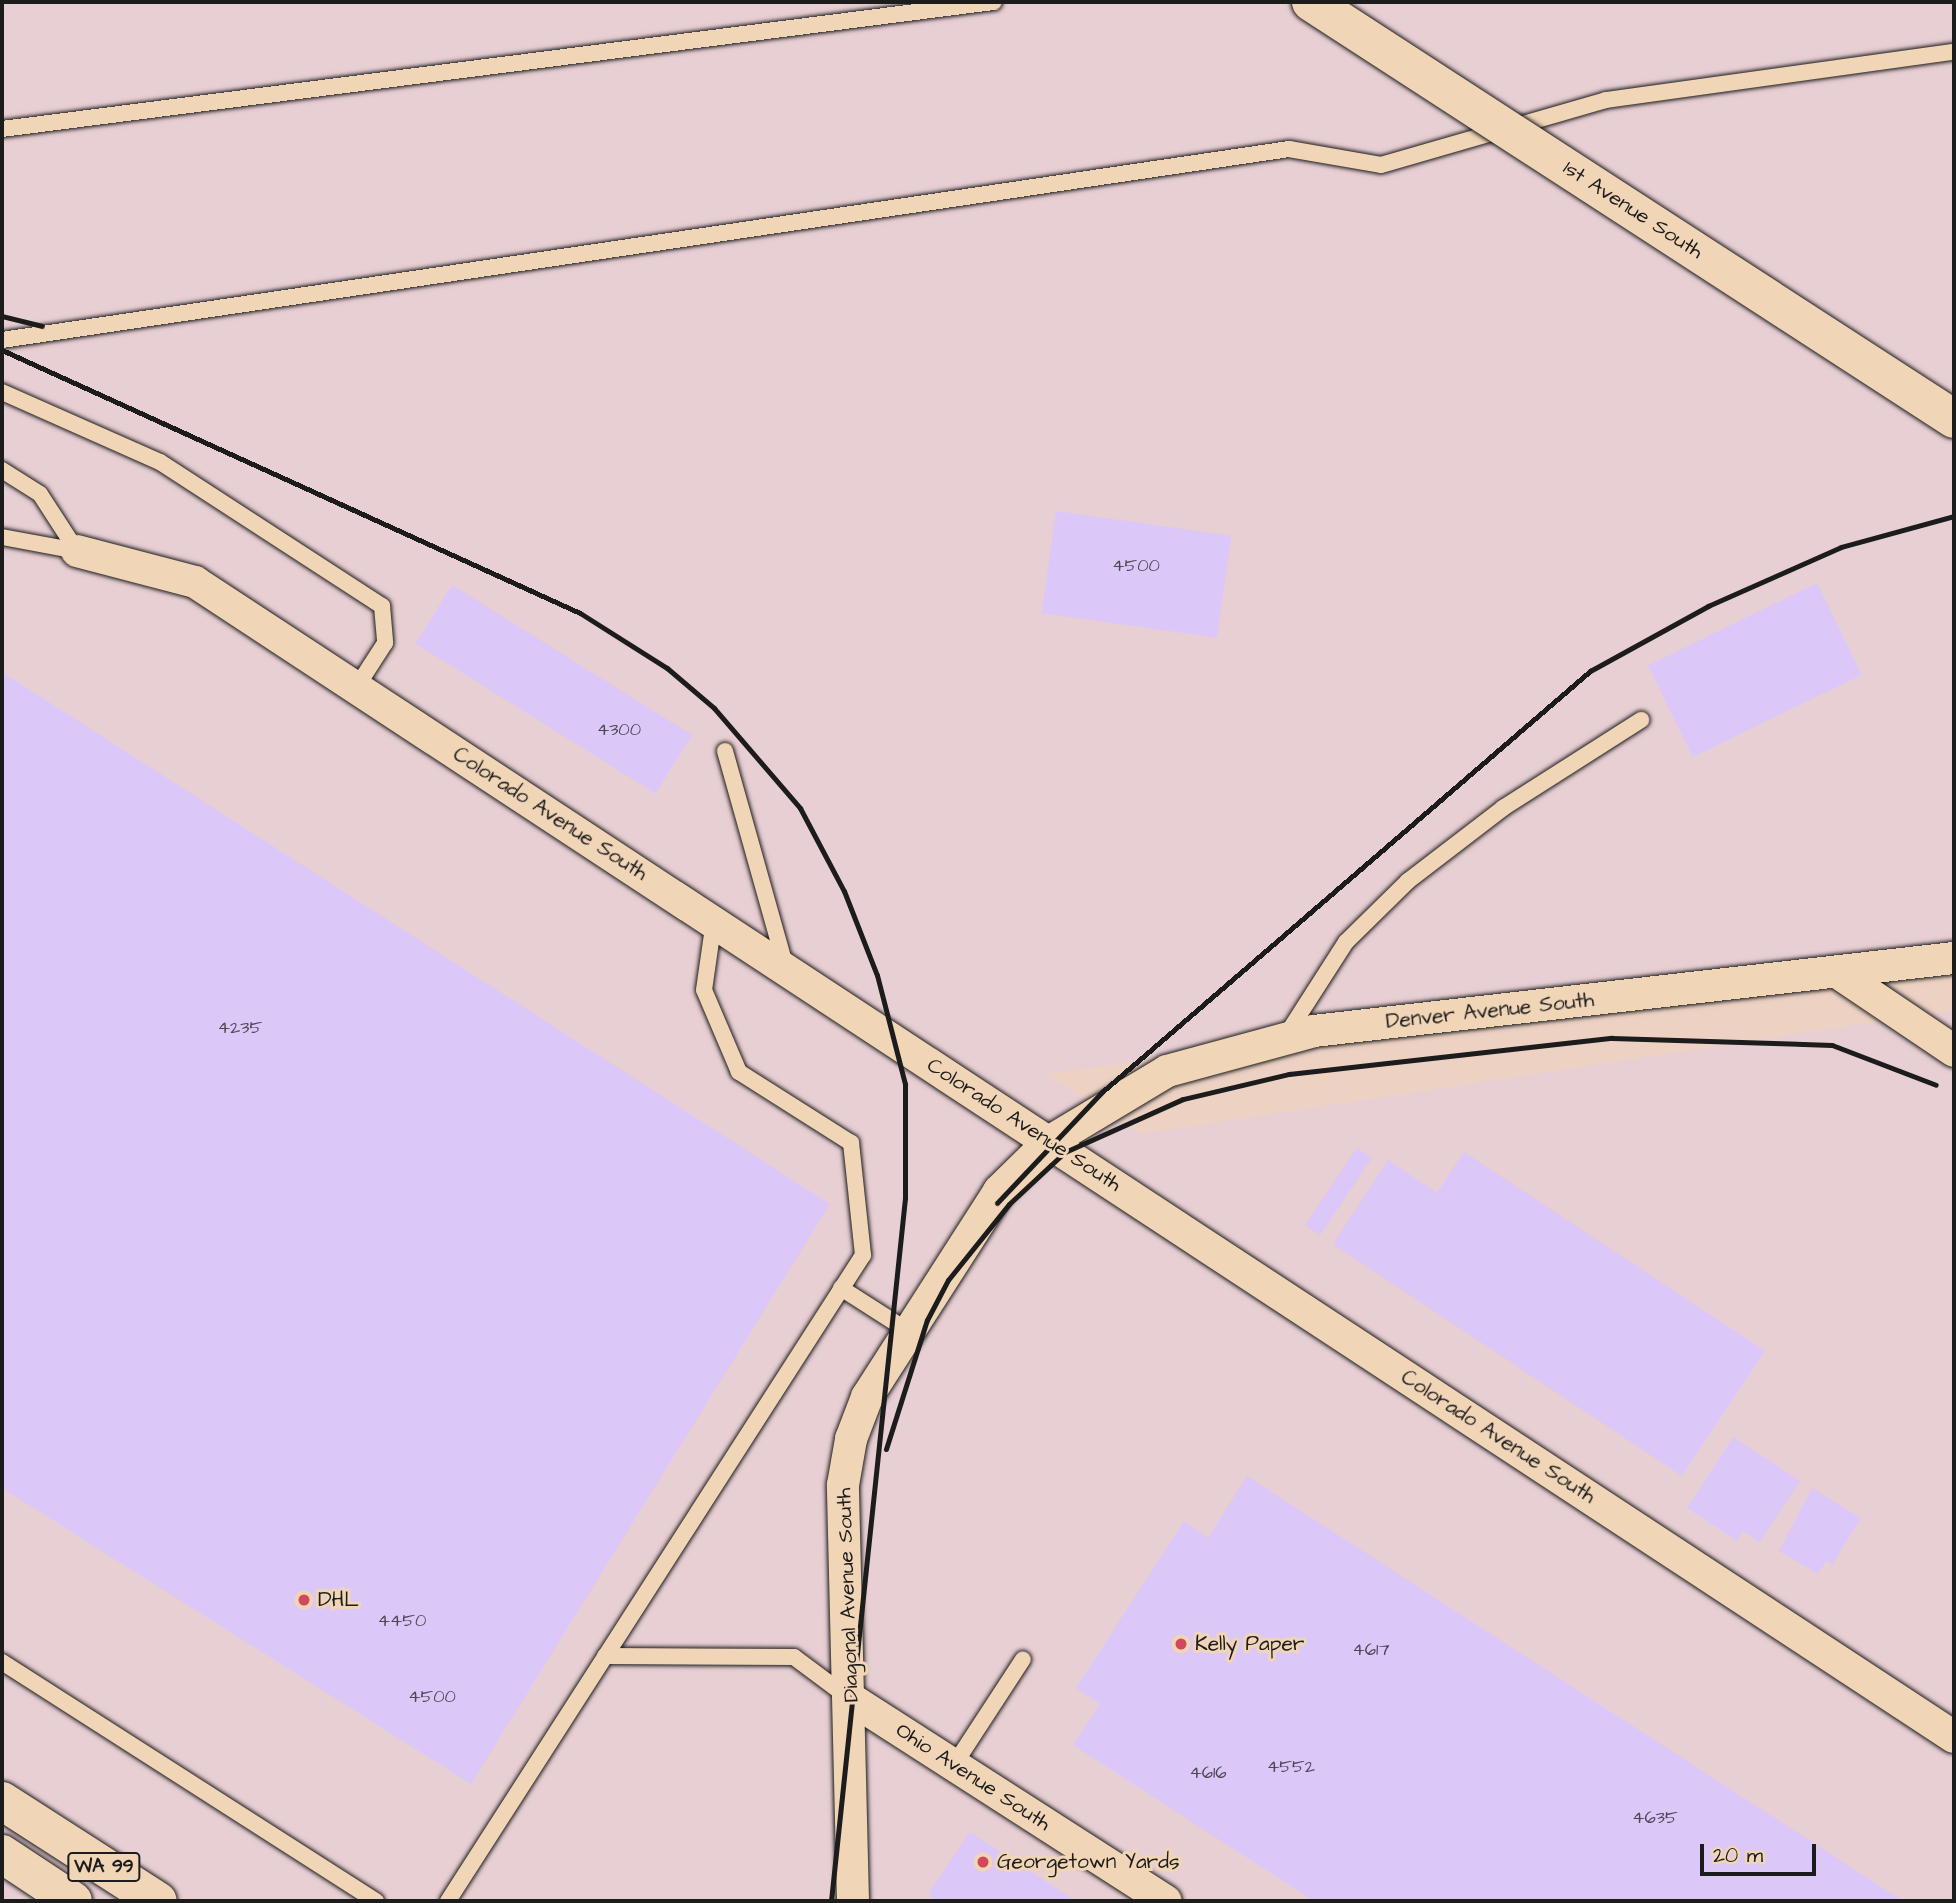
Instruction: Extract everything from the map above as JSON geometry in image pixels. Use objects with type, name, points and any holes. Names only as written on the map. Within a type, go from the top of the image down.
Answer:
[{"type":"main road","name":"1st Avenue South","points":[[1311,2],[1954,419]]},
{"type":"main road","name":"WA 99","points":[[2,1801],[158,1901]]},
{"type":"main road","name":"WA 99","points":[[2,1854],[73,1901]]},
{"type":"street","name":"Colorado Avenue South","points":[[77,551],[195,582],[1954,1737]]},
{"type":"street","name":"Denver Avenue South","points":[[1049,1142],[1167,1071],[1285,1037],[1954,958]]},
{"type":"street","points":[[1837,972],[1954,1051]]},
{"type":"street","name":"Diagonal Avenue South","points":[[853,1901],[851,1699],[843,1485],[867,1397],[999,1191],[1049,1142]]},
{"type":"street","name":"Ohio Avenue South","points":[[851,1699],[1166,1901]]},
{"type":"lane","points":[[2,129],[994,2]]},
{"type":"lane","points":[[2,340],[1289,149],[1381,165],[1606,100],[1954,52]]},
{"type":"lane","points":[[2,392],[160,462],[382,607],[385,643],[356,688]]},
{"type":"lane","points":[[2,470],[40,494],[77,551]]},
{"type":"lane","points":[[2,537],[77,551]]},
{"type":"lane","points":[[1285,1037],[1346,942],[1408,881],[1503,808],[1641,720]]},
{"type":"lane","points":[[725,751],[786,969]]},
{"type":"lane","points":[[448,1901],[863,1255],[851,1143],[739,1072],[704,990],[714,921]]},
{"type":"lane","points":[[841,1288],[908,1331]]},
{"type":"lane","points":[[605,1656],[794,1657],[851,1699]]},
{"type":"lane","points":[[954,1765],[1023,1659]]},
{"type":"lane","points":[[2,1662],[376,1901]]},
{"type":"shaded area","points":[[2,2],[1954,2],[1954,952],[1046,1074],[1140,1134],[1954,1010],[1954,1901],[2,1901]]},
{"type":"building","points":[[1056,511],[1231,536],[1217,638],[1042,613]]},
{"type":"building","points":[[1817,583],[1862,675],[1693,757],[1648,665]]},
{"type":"building","points":[[452,585],[692,735],[655,793],[415,644]]},
{"type":"building","points":[[2,672],[830,1204],[471,1784],[2,1488]]},
{"type":"building","points":[[1357,1148],[1372,1158],[1320,1235],[1305,1225]]},
{"type":"building","points":[[1464,1152],[1765,1351],[1682,1476],[1333,1244],[1388,1160],[1437,1193]]},
{"type":"building","points":[[1733,1437],[1800,1481],[1760,1542],[1743,1531],[1737,1541],[1687,1508]]},
{"type":"building","points":[[1247,1476],[1903,1901],[1314,1901],[1073,1745],[1100,1704],[1076,1688],[1184,1521],[1208,1538]]},
{"type":"building","points":[[1812,1488],[1861,1518],[1832,1565],[1826,1561],[1818,1574],[1779,1551]]},
{"type":"building","name":"Georgetown Yards","points":[[970,1832],[1076,1901],[931,1901],[930,1891]]},
{"type":"railway","points":[[2,316],[42,326]]},
{"type":"railway","points":[[2,350],[580,613],[667,668],[714,708],[800,808],[844,891],[877,975],[905,1084],[905,1198],[831,1901]]},
{"type":"railway","points":[[997,1203],[1102,1092],[1590,671],[1708,606],[1841,547],[1954,516]]},
{"type":"railway","points":[[886,1449],[927,1320],[948,1280],[1009,1204],[1065,1152],[1183,1099],[1289,1074],[1612,1038],[1832,1045],[1936,1085]]},
{"type":"place","name":"DHL","points":[[304,1600]]},
{"type":"place","name":"Kelly Paper","points":[[1181,1644]]},
{"type":"place","name":"Georgetown Yards","points":[[983,1862]]}]
